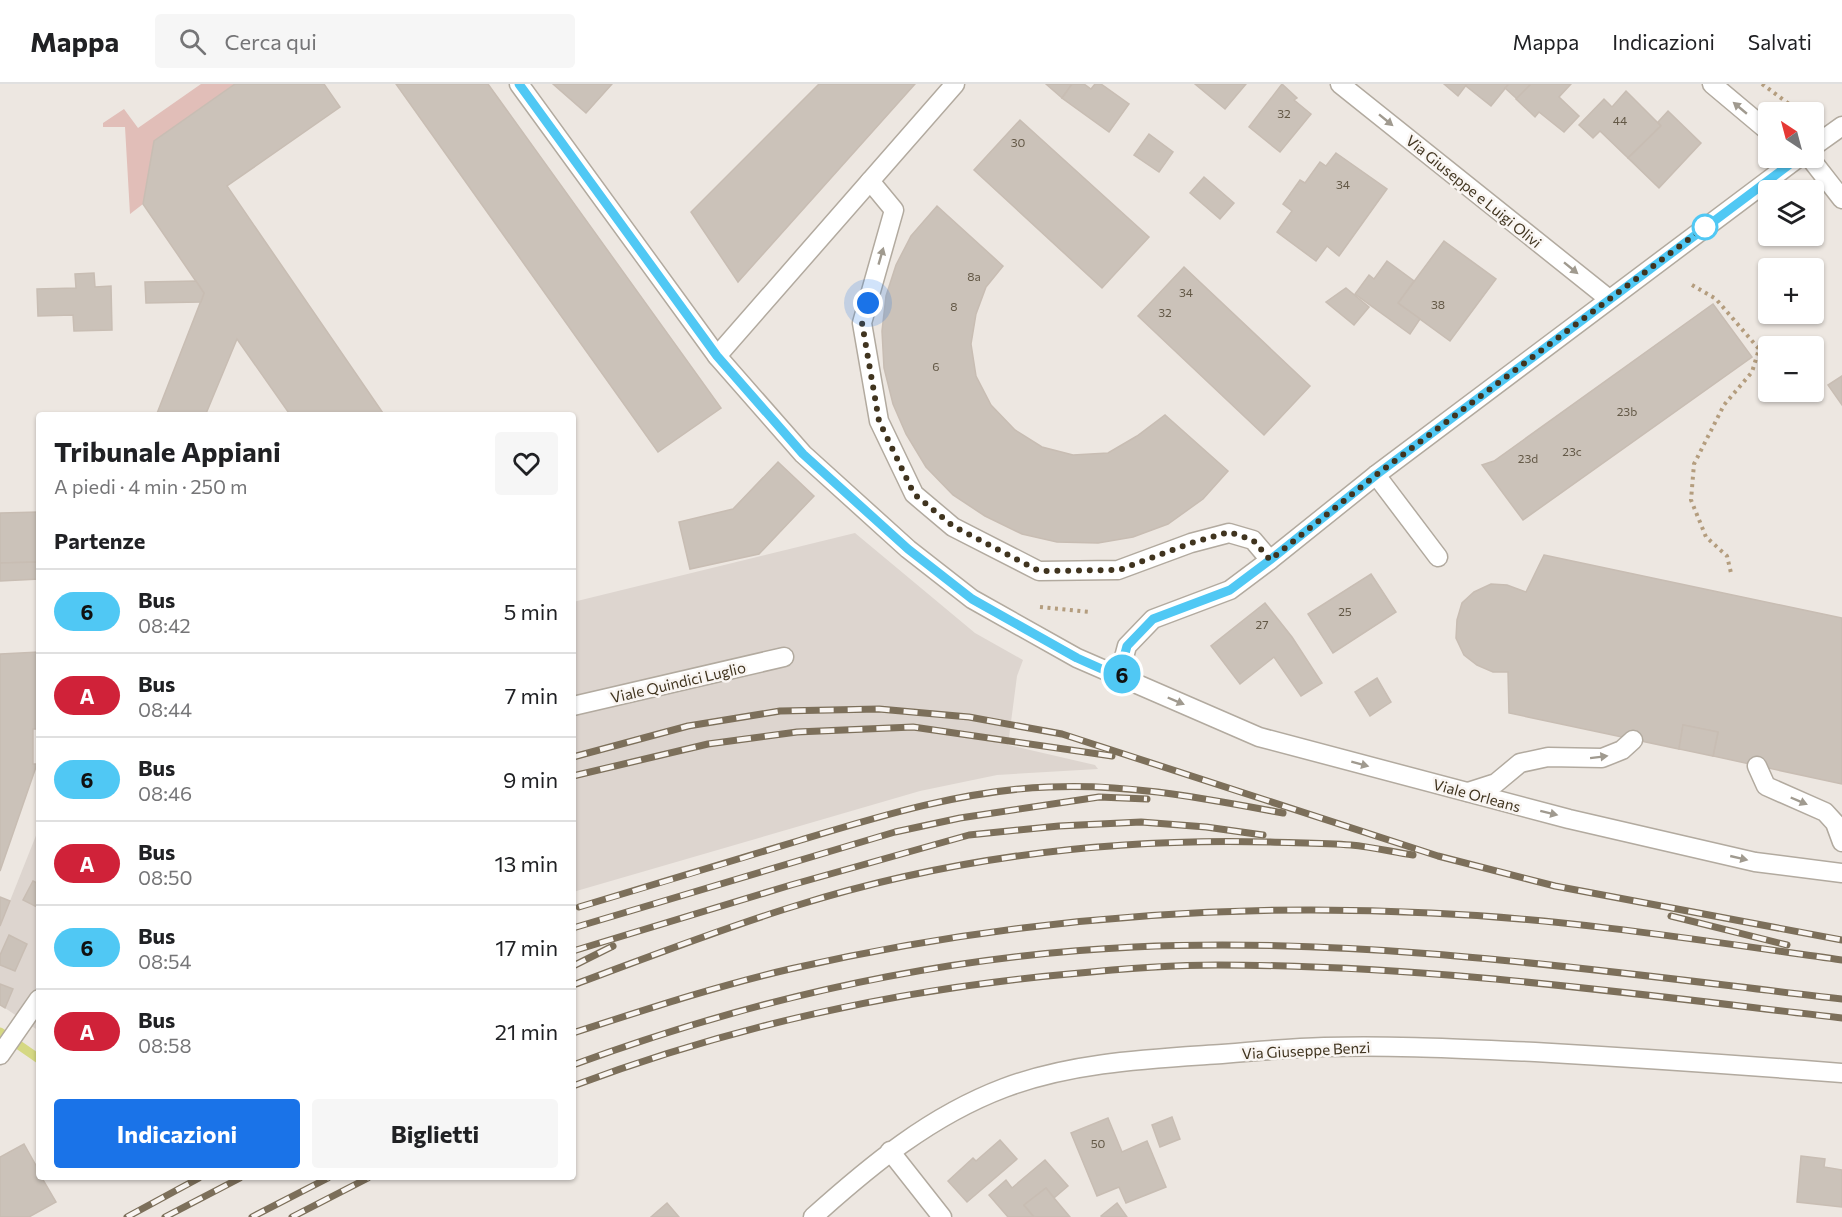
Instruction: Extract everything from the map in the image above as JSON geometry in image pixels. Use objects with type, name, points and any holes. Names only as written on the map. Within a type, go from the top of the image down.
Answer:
[{"type":"street","name":"Viale Orleans","points":[[519,84],[717,356],[803,454],[926,563],[972,599],[1077,658],[1259,737],[1569,819],[1755,862],[1842,873]]},
{"type":"street","points":[[717,356],[955,84]]},
{"type":"street","name":"Via Giuseppe e Luigi Olivi","points":[[1340,84],[1609,298]]},
{"type":"street","points":[[1712,84],[1758,123]]},
{"type":"street","points":[[1824,139],[1842,126]]},
{"type":"street","points":[[1122,678],[1127,646],[1153,619],[1230,590],[1376,475],[1784,168]]},
{"type":"street","points":[[1818,168],[1842,199]]},
{"type":"street","points":[[870,181],[894,210],[862,323],[879,421],[914,494],[953,526],[1039,571],[1119,570],[1191,543],[1229,532],[1253,540],[1270,560]]},
{"type":"street","points":[[1376,475],[1438,557]]},
{"type":"street","name":"Viale Quindici Luglio","points":[[576,705],[784,657]]},
{"type":"street","points":[[1467,792],[1496,783],[1520,762],[1548,757],[1602,758],[1622,750],[1633,740]]},
{"type":"street","points":[[1757,766],[1766,786],[1825,812],[1835,823],[1842,842]]},
{"type":"street","points":[[0,1055],[36,1004]]},
{"type":"street","name":"Via Giuseppe Benzi","points":[[813,1217],[890,1151],[936,1120],[1005,1088],[1072,1069],[1158,1058],[1323,1047],[1433,1047],[1673,1060],[1842,1073]]},
{"type":"street","points":[[890,1151],[942,1217]]},
{"type":"path","points":[[1762,84],[1786,102]]},
{"type":"path","points":[[1692,285],[1716,299],[1759,349],[1752,372],[1724,405],[1694,464],[1691,500],[1706,537],[1727,556],[1731,573]]},
{"type":"shaded area","points":[[201,84],[235,84],[154,141],[143,204],[130,214],[125,127],[103,127],[103,123],[124,109],[138,128]]},
{"type":"shaded area","points":[[855,533],[975,633],[1023,660],[1017,676],[1008,745],[1095,765],[1098,769],[997,775],[920,791],[576,891],[576,601]]},
{"type":"shaded area","points":[[36,836],[36,1029],[5,1008],[12,989],[0,984],[0,926]]},
{"type":"building","points":[[235,84],[324,84],[340,107],[227,186],[382,412],[288,412],[237,339],[207,412],[158,412],[204,293],[143,204],[154,141]]},
{"type":"building","points":[[396,84],[488,84],[721,408],[658,452]]},
{"type":"building","points":[[553,84],[612,84],[586,113]]},
{"type":"building","points":[[819,84],[915,84],[738,282],[691,212]]},
{"type":"building","points":[[1046,84],[1072,84],[1062,98]]},
{"type":"building","points":[[1072,84],[1084,84],[1091,89],[1095,84],[1101,84],[1129,104],[1109,132],[1062,98]]},
{"type":"building","points":[[1195,84],[1246,84],[1225,109]]},
{"type":"building","points":[[1282,84],[1297,98],[1294,100],[1311,114],[1280,152],[1249,127]]},
{"type":"building","points":[[1444,84],[1467,84],[1458,96]]},
{"type":"building","points":[[1467,84],[1508,85],[1491,106],[1466,86]]},
{"type":"building","points":[[1509,84],[1530,85],[1517,99],[1505,88]]},
{"type":"building","points":[[1531,84],[1571,84],[1559,97],[1579,116],[1564,132],[1539,112],[1535,117],[1516,99]]},
{"type":"building","points":[[1626,91],[1661,126],[1628,158],[1600,131],[1593,138],[1579,125],[1604,99],[1612,107]]},
{"type":"building","points":[[1668,111],[1701,143],[1659,188],[1628,158],[1661,126],[1658,122]]},
{"type":"building","points":[[1020,120],[1149,237],[1102,288],[974,170]]},
{"type":"building","points":[[1149,134],[1173,152],[1159,172],[1134,155]]},
{"type":"building","points":[[1336,153],[1387,189],[1339,256],[1327,246],[1316,261],[1277,232],[1292,211],[1283,204],[1300,180],[1305,183],[1320,162],[1326,166]]},
{"type":"building","points":[[1204,177],[1234,203],[1220,219],[1190,193]]},
{"type":"building","points":[[937,206],[1003,266],[986,287],[976,314],[971,344],[976,376],[991,405],[1015,430],[1042,447],[1073,455],[1108,453],[1137,436],[1165,415],[1228,471],[1203,499],[1168,524],[1133,537],[1098,543],[1057,542],[1022,534],[985,516],[953,495],[926,467],[906,434],[893,404],[884,368],[882,331],[886,296],[896,265],[911,236]]},
{"type":"building","points":[[1444,241],[1496,279],[1450,341],[1398,303]]},
{"type":"building","points":[[1387,261],[1414,281],[1398,303],[1420,319],[1410,334],[1355,294],[1369,275],[1374,279]]},
{"type":"building","points":[[1184,267],[1310,386],[1264,435],[1138,316]]},
{"type":"building","points":[[94,273],[95,287],[111,286],[112,330],[74,331],[73,315],[38,316],[37,289],[76,288],[75,274]]},
{"type":"building","points":[[196,281],[204,293],[201,302],[146,303],[145,282]]},
{"type":"building","points":[[1346,288],[1369,307],[1354,325],[1326,302]]},
{"type":"building","points":[[1713,304],[1752,357],[1523,520],[1482,465],[1494,461]]},
{"type":"building","points":[[1842,376],[1842,405],[1828,385]]},
{"type":"building","points":[[778,462],[814,496],[759,554],[690,569],[679,522],[733,509]]},
{"type":"building","points":[[36,512],[36,562],[0,563],[0,513]]},
{"type":"building","points":[[1544,555],[1842,618],[1842,784],[1713,756],[1718,732],[1683,725],[1679,749],[1509,713],[1508,672],[1493,672],[1477,665],[1464,655],[1456,638],[1457,620],[1462,603],[1474,592],[1491,584],[1507,585],[1526,592]]},
{"type":"building","points":[[36,562],[36,579],[0,581],[0,563]]},
{"type":"building","points":[[1371,574],[1396,612],[1333,653],[1308,614]]},
{"type":"building","points":[[1265,603],[1292,637],[1322,683],[1301,696],[1274,657],[1240,684],[1211,646]]},
{"type":"building","points":[[36,652],[36,729],[33,729],[33,764],[36,764],[36,767],[0,871],[0,654]]},
{"type":"building","points":[[1377,678],[1391,702],[1370,716],[1355,692]]},
{"type":"building","points":[[1683,725],[1718,732],[1713,756],[1679,749]]},
{"type":"building","points":[[33,881],[36,882],[36,906],[23,900]]},
{"type":"building","points":[[0,897],[10,901],[0,926]]},
{"type":"building","points":[[9,935],[27,944],[15,971],[0,965],[0,955]]},
{"type":"building","points":[[0,984],[13,989],[5,1008],[0,1005]]},
{"type":"building","points":[[1172,1117],[1180,1139],[1160,1147],[1152,1125]]},
{"type":"building","points":[[1108,1118],[1122,1152],[1147,1141],[1166,1187],[1126,1203],[1119,1187],[1097,1196],[1071,1133]]},
{"type":"building","points":[[1000,1140],[1017,1159],[967,1202],[948,1181],[973,1158],[976,1161]]},
{"type":"building","points":[[24,1144],[36,1166],[36,1180],[43,1180],[56,1202],[29,1217],[0,1217],[0,1157]]},
{"type":"building","points":[[1801,1156],[1825,1159],[1824,1167],[1842,1170],[1842,1207],[1797,1202]]},
{"type":"building","points":[[1045,1160],[1068,1186],[1054,1198],[1046,1188],[1024,1205],[1034,1217],[1008,1217],[989,1195],[1006,1180],[1012,1188]]},
{"type":"building","points":[[1046,1188],[1070,1217],[1034,1217],[1024,1205]]},
{"type":"building","points":[[667,1203],[679,1217],[651,1217]]},
{"type":"building","points":[[1117,1203],[1127,1217],[1101,1216]]},
{"type":"waterway","points":[[0,1032],[36,1057]]},
{"type":"railway","points":[[576,756],[688,726],[780,711],[879,709],[969,717],[1062,734],[1438,856],[1555,886],[1842,940]]},
{"type":"railway","points":[[576,775],[708,744],[797,732],[913,727],[1112,756]]},
{"type":"railway","points":[[579,907],[861,822],[986,793],[1049,787],[1108,787],[1166,793],[1283,813]]},
{"type":"railway","points":[[576,927],[895,832],[960,818],[1099,797],[1147,799]]},
{"type":"railway","points":[[576,950],[791,885],[969,835],[1059,826],[1141,822],[1206,827],[1263,835]]},
{"type":"railway","points":[[576,984],[711,934],[853,889],[911,875],[1029,854],[1149,844],[1269,842],[1351,845],[1413,855]]},
{"type":"railway","points":[[576,1032],[735,983],[869,952],[1028,927],[1189,913],[1350,910],[1483,916],[1637,932],[1842,960]]},
{"type":"railway","points":[[1671,916],[1787,945]]},
{"type":"railway","points":[[576,1064],[709,1020],[849,985],[991,960],[1134,947],[1223,945],[1400,952],[1577,968],[1842,999]]},
{"type":"railway","points":[[576,964],[613,946]]},
{"type":"railway","points":[[576,1085],[694,1045],[755,1028],[880,1000],[1005,981],[1106,970],[1162,967],[1296,966],[1453,975],[1842,1018]]},
{"type":"railway","points":[[127,1217],[195,1180]]},
{"type":"railway","points":[[165,1217],[236,1180]]},
{"type":"railway","points":[[252,1217],[324,1180]]},
{"type":"railway","points":[[292,1217],[364,1180]]},
{"type":"bus line","name":"6","points":[[519,84],[717,356],[803,454],[908,549],[972,599],[1077,658],[1122,678],[1127,646],[1153,619],[1230,590],[1376,475],[1784,168]]},
{"type":"route","points":[[868,303],[862,323],[879,421],[914,494],[953,526],[1039,571],[1119,570],[1191,543],[1229,532],[1253,540],[1270,560],[1376,475],[1705,227]]}]
